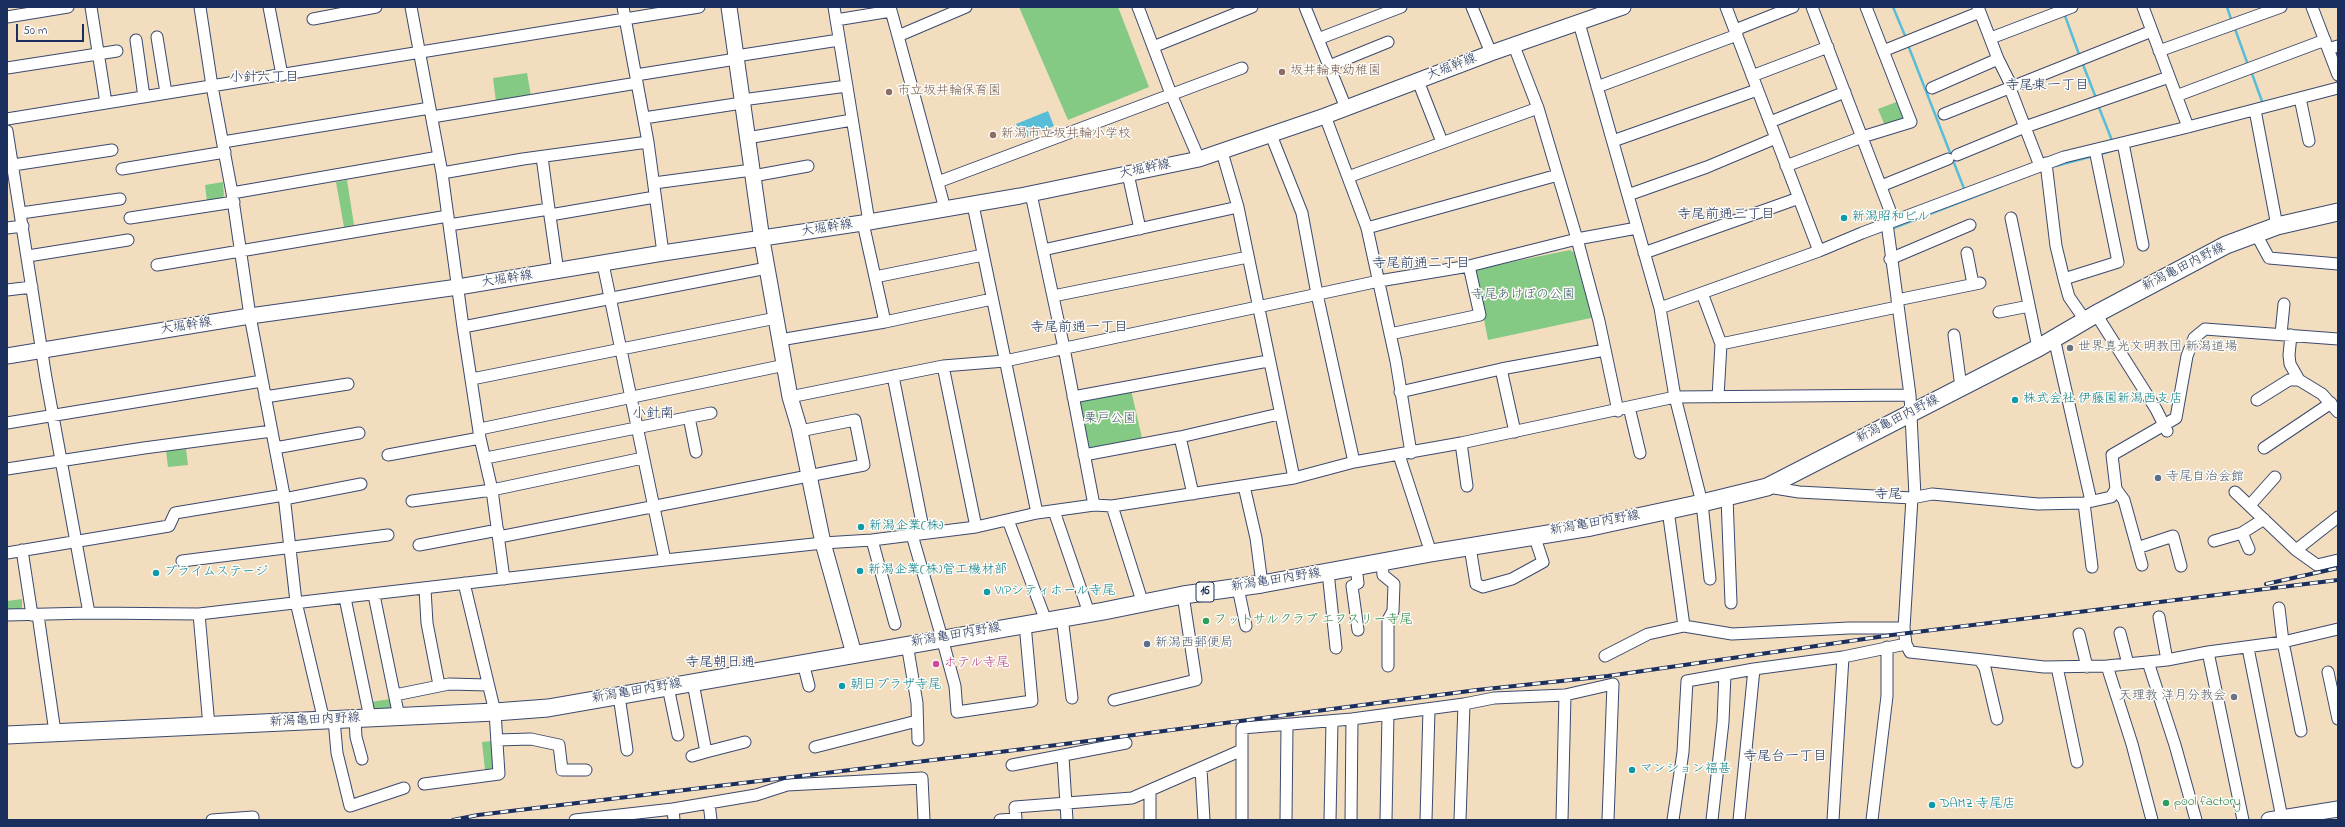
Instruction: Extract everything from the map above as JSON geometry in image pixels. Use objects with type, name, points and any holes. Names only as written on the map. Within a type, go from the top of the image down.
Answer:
[{"type":"main road","name":"新潟亀田内野線","points":[[7,735],[362,719],[548,708],[803,664],[907,644],[1143,604],[1183,595],[1262,584],[1534,535],[1591,527],[1702,503],[1767,487],[2038,348],[2090,317],[2226,245],[2277,226],[2338,212]]},
{"type":"street","points":[[7,17],[68,7]]},
{"type":"street","points":[[91,7],[106,103]]},
{"type":"street","points":[[200,7],[212,86],[233,198],[250,316],[284,497],[296,602],[329,720],[350,806],[404,788]]},
{"type":"street","points":[[269,7],[282,75]]},
{"type":"street","points":[[313,19],[376,7]]},
{"type":"street","points":[[411,7],[418,54],[442,173],[463,327],[480,433],[492,490],[504,579]]},
{"type":"street","points":[[623,7],[648,142],[662,253]]},
{"type":"street","points":[[7,119],[418,54],[699,7]]},
{"type":"street","points":[[729,7],[762,240],[790,397],[800,430],[823,543],[854,654]]},
{"type":"street","points":[[834,7],[847,86],[866,223],[875,277],[885,322]]},
{"type":"street","points":[[898,36],[966,7]]},
{"type":"street","points":[[1138,7],[1171,94],[1199,160]]},
{"type":"street","points":[[1153,47],[1252,7]]},
{"type":"street","points":[[1305,7],[1346,108]]},
{"type":"street","points":[[1318,39],[1401,7]]},
{"type":"street","points":[[1472,7],[1491,53]]},
{"type":"street","name":"大堀幹線","points":[[7,356],[250,316],[558,272],[662,253],[762,240],[866,223],[1031,194],[1199,160],[1325,116],[1491,53],[1623,7]]},
{"type":"street","points":[[1726,7],[1819,251]]},
{"type":"street","points":[[1597,86],[1736,33],[1793,7]]},
{"type":"street","points":[[1812,7],[1881,186],[1890,222],[1890,259],[1910,395],[1911,413],[1914,497],[1904,628],[1906,644],[1910,652],[2057,667],[2107,666],[2167,660],[2208,652],[2248,648],[2283,642],[2338,629]]},
{"type":"street","points":[[1786,166],[1862,137],[1911,122],[1866,7]]},
{"type":"street","points":[[1991,38],[2072,7]]},
{"type":"street","points":[[2143,7],[2188,127]]},
{"type":"street","points":[[2160,51],[2281,7]]},
{"type":"street","points":[[2312,7],[2330,45],[2338,75]]},
{"type":"street","points":[[836,20],[890,9],[945,209]]},
{"type":"street","points":[[1883,51],[1979,9],[1998,59],[2011,85],[2025,127],[2043,164],[2056,246],[2069,297],[2090,317],[2156,408],[2165,429]]},
{"type":"street","points":[[1579,23],[1660,308],[1675,397],[1702,503],[1710,579]]},
{"type":"street","points":[[1944,114],[2011,85],[2152,31]]},
{"type":"street","points":[[157,37],[166,94]]},
{"type":"street","points":[[136,40],[144,97]]},
{"type":"street","points":[[122,169],[224,147],[636,79],[736,58],[839,40]]},
{"type":"street","points":[[1329,66],[1388,42]]},
{"type":"street","points":[[2176,96],[2330,45]]},
{"type":"street","points":[[1514,46],[1538,108],[1577,240],[1605,350],[1618,411]]},
{"type":"street","points":[[1752,76],[1828,47]]},
{"type":"street","points":[[7,68],[117,51]]},
{"type":"street","points":[[1932,88],[1998,59]]},
{"type":"street","points":[[938,182],[1242,68]]},
{"type":"street","points":[[1881,186],[2025,127],[2169,77]]},
{"type":"street","points":[[1418,81],[1442,142]]},
{"type":"street","points":[[644,118],[847,86]]},
{"type":"street","points":[[1660,308],[1819,251],[1890,222],[2043,164],[2338,88]]},
{"type":"street","points":[[1613,141],[1758,90]]},
{"type":"street","points":[[1770,122],[1845,92]]},
{"type":"street","points":[[2300,98],[2309,141]]},
{"type":"street","points":[[1348,177],[1538,108]]},
{"type":"street","points":[[2255,110],[2277,226]]},
{"type":"street","points":[[1325,116],[1367,228],[1390,334],[1411,452]]},
{"type":"street","points":[[747,138],[852,120]]},
{"type":"street","points":[[7,131],[12,172],[21,213],[53,415],[89,613]]},
{"type":"street","points":[[1271,135],[1302,213],[1317,294],[1354,462]]},
{"type":"street","points":[[1628,195],[1707,167],[1776,138]]},
{"type":"street","points":[[442,173],[648,142]]},
{"type":"street","points":[[2124,143],[2143,245]]},
{"type":"street","points":[[12,172],[112,150]]},
{"type":"street","points":[[2064,279],[2118,262],[2094,150]]},
{"type":"street","points":[[1222,152],[1238,208],[1268,361],[1294,478]]},
{"type":"street","points":[[130,218],[439,157]]},
{"type":"street","points":[[542,157],[558,272]]},
{"type":"street","points":[[654,183],[808,166]]},
{"type":"street","points":[[1128,174],[1140,228]]},
{"type":"street","points":[[1367,228],[1558,175]]},
{"type":"street","points":[[1031,194],[1074,397],[1094,505]]},
{"type":"street","points":[[157,265],[241,250],[448,220],[550,212],[655,197]]},
{"type":"street","points":[[1644,253],[1799,198]]},
{"type":"street","points":[[21,213],[120,199]]},
{"type":"street","points":[[973,204],[1037,513]]},
{"type":"street","points":[[1043,250],[1238,208]]},
{"type":"street","points":[[2010,218],[2038,348]]},
{"type":"street","points":[[1890,259],[1970,225]]},
{"type":"street","points":[[7,228],[23,226]]},
{"type":"street","points":[[790,397],[943,366],[1005,360],[1379,281],[1469,266],[1577,240],[1637,228]]},
{"type":"street","points":[[2256,234],[2269,258],[2338,264]]},
{"type":"street","points":[[28,256],[128,240]]},
{"type":"street","points":[[1721,344],[1897,304],[1977,284],[1967,253]]},
{"type":"street","points":[[875,277],[983,255]]},
{"type":"street","points":[[1053,296],[1248,257]]},
{"type":"street","points":[[603,264],[665,560]]},
{"type":"street","points":[[1390,334],[1480,315],[1469,266]]},
{"type":"street","points":[[463,327],[767,268]]},
{"type":"street","points":[[7,290],[32,286]]},
{"type":"street","points":[[1702,293],[1721,344],[1718,396]]},
{"type":"street","points":[[780,340],[885,322],[992,299]]},
{"type":"street","points":[[2264,448],[2334,408],[2322,394],[2300,380],[2290,364],[2284,304]]},
{"type":"street","points":[[1998,312],[2029,306]]},
{"type":"street","points":[[472,379],[776,318]]},
{"type":"street","points":[[2142,565],[2124,500],[2116,489],[2112,455],[2165,429],[2176,418],[2187,356],[2194,338],[2205,329],[2338,339]]},
{"type":"street","points":[[1954,335],[1961,387]]},
{"type":"street","points":[[2054,338],[2088,502],[2092,567]]},
{"type":"street","points":[[1400,392],[1501,369],[1605,350]]},
{"type":"street","points":[[1074,397],[1268,361]]},
{"type":"street","points":[[388,455],[630,398],[785,365]]},
{"type":"street","points":[[943,366],[976,527]]},
{"type":"street","points":[[1501,369],[1515,432]]},
{"type":"street","points":[[893,376],[924,533]]},
{"type":"street","points":[[2257,400],[2289,380],[2300,380]]},
{"type":"street","points":[[7,423],[262,381]]},
{"type":"street","points":[[266,397],[348,384]]},
{"type":"street","points":[[7,615],[89,613],[199,614],[296,602],[374,595],[665,560],[823,543],[872,540],[976,527],[1037,513],[1094,505],[1112,506],[1294,478],[1354,462],[1461,443],[1618,411],[1629,407],[1675,397],[1910,395]]},
{"type":"street","points":[[1629,407],[1640,453]]},
{"type":"street","points":[[486,458],[712,413]]},
{"type":"street","points":[[1084,455],[1180,437],[1279,414]]},
{"type":"street","points":[[689,417],[696,452]]},
{"type":"street","points":[[419,545],[498,534],[654,507],[864,465],[856,420],[800,430]]},
{"type":"street","points":[[7,469],[144,448],[272,431]]},
{"type":"street","points":[[275,448],[359,433]]},
{"type":"street","points":[[1180,437],[1193,494]]},
{"type":"street","points":[[1461,443],[1467,486]]},
{"type":"street","points":[[1400,455],[1431,553]]},
{"type":"street","points":[[412,501],[492,490],[643,458]]},
{"type":"street","points":[[2250,505],[2275,477]]},
{"type":"street","points":[[7,553],[169,526],[175,513],[361,484]]},
{"type":"street","points":[[1244,486],[1256,538],[1262,584]]},
{"type":"street","points":[[1767,487],[1799,492],[1914,497],[1932,494],[2038,504],[2088,502],[2111,497],[2116,489]]},
{"type":"street","points":[[2235,492],[2296,550],[2317,566],[2338,560]]},
{"type":"street","points":[[1727,497],[1731,603]]},
{"type":"street","points":[[1112,506],[1143,604]]},
{"type":"street","points":[[1668,510],[1684,626]]},
{"type":"street","points":[[1054,511],[1090,613]]},
{"type":"street","points":[[2296,550],[2338,517]]},
{"type":"street","points":[[2214,541],[2242,533],[2264,519]]},
{"type":"street","points":[[1008,520],[1046,621]]},
{"type":"street","points":[[2242,533],[2248,549]]},
{"type":"street","points":[[182,561],[388,535]]},
{"type":"street","points":[[912,535],[942,638],[954,686],[958,712],[1032,701],[1025,624]]},
{"type":"street","points":[[1470,547],[1476,584],[1483,587],[1512,579],[1543,562],[1534,535]]},
{"type":"street","points":[[2137,548],[2173,536],[2181,566]]},
{"type":"street","points":[[872,540],[896,624]]},
{"type":"street","points":[[22,550],[55,732]]},
{"type":"street","points":[[1382,562],[1383,575],[1394,584],[1393,611],[1388,620],[1388,666]]},
{"type":"street","points":[[1356,567],[1358,583],[1352,586],[1358,630]]},
{"type":"street","points":[[1328,572],[1336,648]]},
{"type":"street","points":[[424,784],[498,774],[495,712],[464,584]]},
{"type":"street","points":[[1238,588],[1246,626]]},
{"type":"street","points":[[425,589],[427,623],[439,685]]},
{"type":"street","points":[[374,595],[399,717]]},
{"type":"street","points":[[1114,700],[1196,680],[1183,595]]},
{"type":"street","points":[[345,598],[362,719],[356,737],[362,759]]},
{"type":"street","points":[[2279,608],[2283,642],[2301,730]]},
{"type":"street","points":[[199,614],[209,726]]},
{"type":"street","points":[[1062,617],[1072,698]]},
{"type":"street","points":[[2159,617],[2167,660]]},
{"type":"street","points":[[1605,656],[1648,634],[1684,626],[1732,634],[1849,628],[1904,628]]},
{"type":"street","points":[[2120,633],[2128,664]]},
{"type":"street","points":[[2079,634],[2087,666]]},
{"type":"street","points":[[907,644],[917,702],[918,740]]},
{"type":"street","points":[[1673,820],[1684,752],[1687,681],[1754,669],[1843,657],[1906,644]]},
{"type":"street","points":[[1872,820],[1887,696],[1887,647]]},
{"type":"street","points":[[2248,648],[2275,819],[2338,809]]},
{"type":"street","points":[[2208,652],[2243,820]]},
{"type":"street","points":[[1833,820],[1843,657]]},
{"type":"street","points":[[1980,660],[1985,668],[1997,719]]},
{"type":"street","points":[[2148,662],[2176,745],[2196,820]]},
{"type":"street","points":[[803,664],[809,686]]},
{"type":"street","points":[[2107,666],[2132,744],[2152,820]]},
{"type":"street","points":[[2057,667],[2077,762]]},
{"type":"street","points":[[1739,820],[1754,669]]},
{"type":"street","points":[[2328,672],[2338,719]]},
{"type":"street","points":[[1712,820],[1723,722],[1725,674]]},
{"type":"street","points":[[693,683],[706,752]]},
{"type":"street","points":[[1242,820],[1242,728],[1287,726],[1352,719],[1464,704],[1494,698],[1565,695],[1613,684],[1608,820]]},
{"type":"street","points":[[395,695],[439,685],[488,685]]},
{"type":"street","points":[[668,687],[678,735]]},
{"type":"street","points":[[1562,820],[1565,695]]},
{"type":"street","points":[[619,696],[627,750]]},
{"type":"street","points":[[1460,820],[1464,704]]},
{"type":"street","points":[[1426,820],[1429,709]]},
{"type":"street","points":[[1386,820],[1388,714]]},
{"type":"street","points":[[1351,820],[1352,719]]},
{"type":"street","points":[[815,747],[917,721]]},
{"type":"street","points":[[1330,820],[1332,721]]},
{"type":"street","points":[[1286,820],[1287,726]]},
{"type":"street","points":[[497,740],[531,739],[559,745],[563,774],[586,770]]},
{"type":"street","points":[[692,756],[746,742]]},
{"type":"street","points":[[1012,765],[1063,757],[1126,743]]},
{"type":"street","points":[[1000,820],[1016,819],[1014,807],[1132,798],[1242,750]]},
{"type":"street","points":[[1063,757],[1067,820]]},
{"type":"street","points":[[1201,769],[1204,820]]},
{"type":"street","points":[[575,820],[674,814],[709,803],[756,795],[787,785],[922,778],[924,820]]},
{"type":"street","points":[[1150,790],[1150,820]]},
{"type":"street","points":[[709,803],[711,820]]},
{"type":"street","points":[[212,820],[253,817],[253,820]]},
{"type":"green space","points":[[1019,7],[1118,7],[1149,87],[1068,120]]},
{"type":"green space","points":[[527,73],[531,96],[496,102],[493,78]]},
{"type":"green space","points":[[1899,101],[1905,116],[1903,120],[1885,126],[1878,109]]},
{"type":"green space","points":[[347,180],[354,225],[344,227],[336,182]]},
{"type":"green space","points":[[223,182],[224,195],[221,201],[207,202],[205,185]]},
{"type":"green space","name":"寺尾あけぼの公園","points":[[1570,250],[1575,253],[1592,314],[1591,318],[1488,340],[1475,273],[1477,269]]},
{"type":"green space","name":"栗戸公園","points":[[1131,390],[1142,438],[1090,450],[1079,401]]},
{"type":"green space","points":[[186,449],[188,465],[168,467],[166,451]]},
{"type":"green space","points":[[22,599],[22,612],[7,612],[7,601]]},
{"type":"green space","points":[[390,699],[393,712],[373,713],[371,702]]},
{"type":"green space","points":[[492,741],[494,769],[485,770],[482,742]]},
{"type":"water","points":[[1048,111],[1054,126],[1022,139],[1016,124]]},
{"type":"waterway","points":[[1893,7],[1906,38]]},
{"type":"waterway","points":[[2227,7],[2232,22]]},
{"type":"waterway","points":[[2064,13],[2080,57]]},
{"type":"waterway","points":[[2234,26],[2248,65]]},
{"type":"waterway","points":[[1908,45],[1965,191]]},
{"type":"waterway","points":[[2082,62],[2096,98]]},
{"type":"waterway","points":[[2251,71],[2263,104]]},
{"type":"waterway","points":[[2098,105],[2113,143]]},
{"type":"waterway","points":[[2098,155],[2111,151]]},
{"type":"waterway","points":[[2056,166],[2093,156]]},
{"type":"waterway","points":[[1891,229],[2002,186]]},
{"type":"railway","points":[[2266,584],[2338,568]]},
{"type":"railway","points":[[453,820],[478,815],[1057,745],[1477,690],[1608,676],[1892,635],[2338,580]]},
{"type":"place","name":"坂井輪東幼稚園","points":[[1282,72]]},
{"type":"place","name":"市立坂井輪保育園","points":[[889,92]]},
{"type":"place","name":"新潟市立坂井輪小学校","points":[[993,135]]},
{"type":"place","name":"新潟昭和ビル","points":[[1844,218]]},
{"type":"place","name":"世界真光文明教団 新潟道場","points":[[2070,348]]},
{"type":"place","name":"株式会社 伊藤園新潟西支店","points":[[2015,400]]},
{"type":"place","name":"寺尾自治会館","points":[[2158,478]]},
{"type":"place","name":"新潟企業(株)","points":[[861,527]]},
{"type":"place","name":"新潟企業(株)管工機材部","points":[[860,571]]},
{"type":"place","name":"プライムステージ","points":[[156,573]]},
{"type":"place","name":"VIPシティホール寺尾","points":[[987,592]]},
{"type":"place","name":"フットサルクラブ エフスリー寺尾","points":[[1206,621]]},
{"type":"place","name":"新潟西郵便局","points":[[1147,644]]},
{"type":"place","name":"ホテル寺尾","points":[[936,664]]},
{"type":"place","name":"朝日プラザ寺尾","points":[[842,686]]},
{"type":"place","name":"天理教 洋月分教会","points":[[2234,697]]},
{"type":"place","name":"マンション福甚","points":[[1632,770]]},
{"type":"place","name":"pool factory","points":[[2166,803]]},
{"type":"place","name":"DAMZ 寺尾店","points":[[1932,805]]},
{"type":"district","name":"小針六丁目","points":[[264,79]]},
{"type":"district","name":"寺尾東一丁目","points":[[2047,87]]},
{"type":"district","name":"寺尾前通三丁目","points":[[1726,216]]},
{"type":"district","name":"寺尾前通二丁目","points":[[1421,265]]},
{"type":"district","name":"寺尾前通一丁目","points":[[1079,329]]},
{"type":"district","name":"小針南","points":[[653,415]]},
{"type":"district","name":"寺尾","points":[[1888,496]]},
{"type":"district","name":"寺尾朝日通","points":[[720,664]]},
{"type":"district","name":"寺尾台一丁目","points":[[1785,758]]}]
